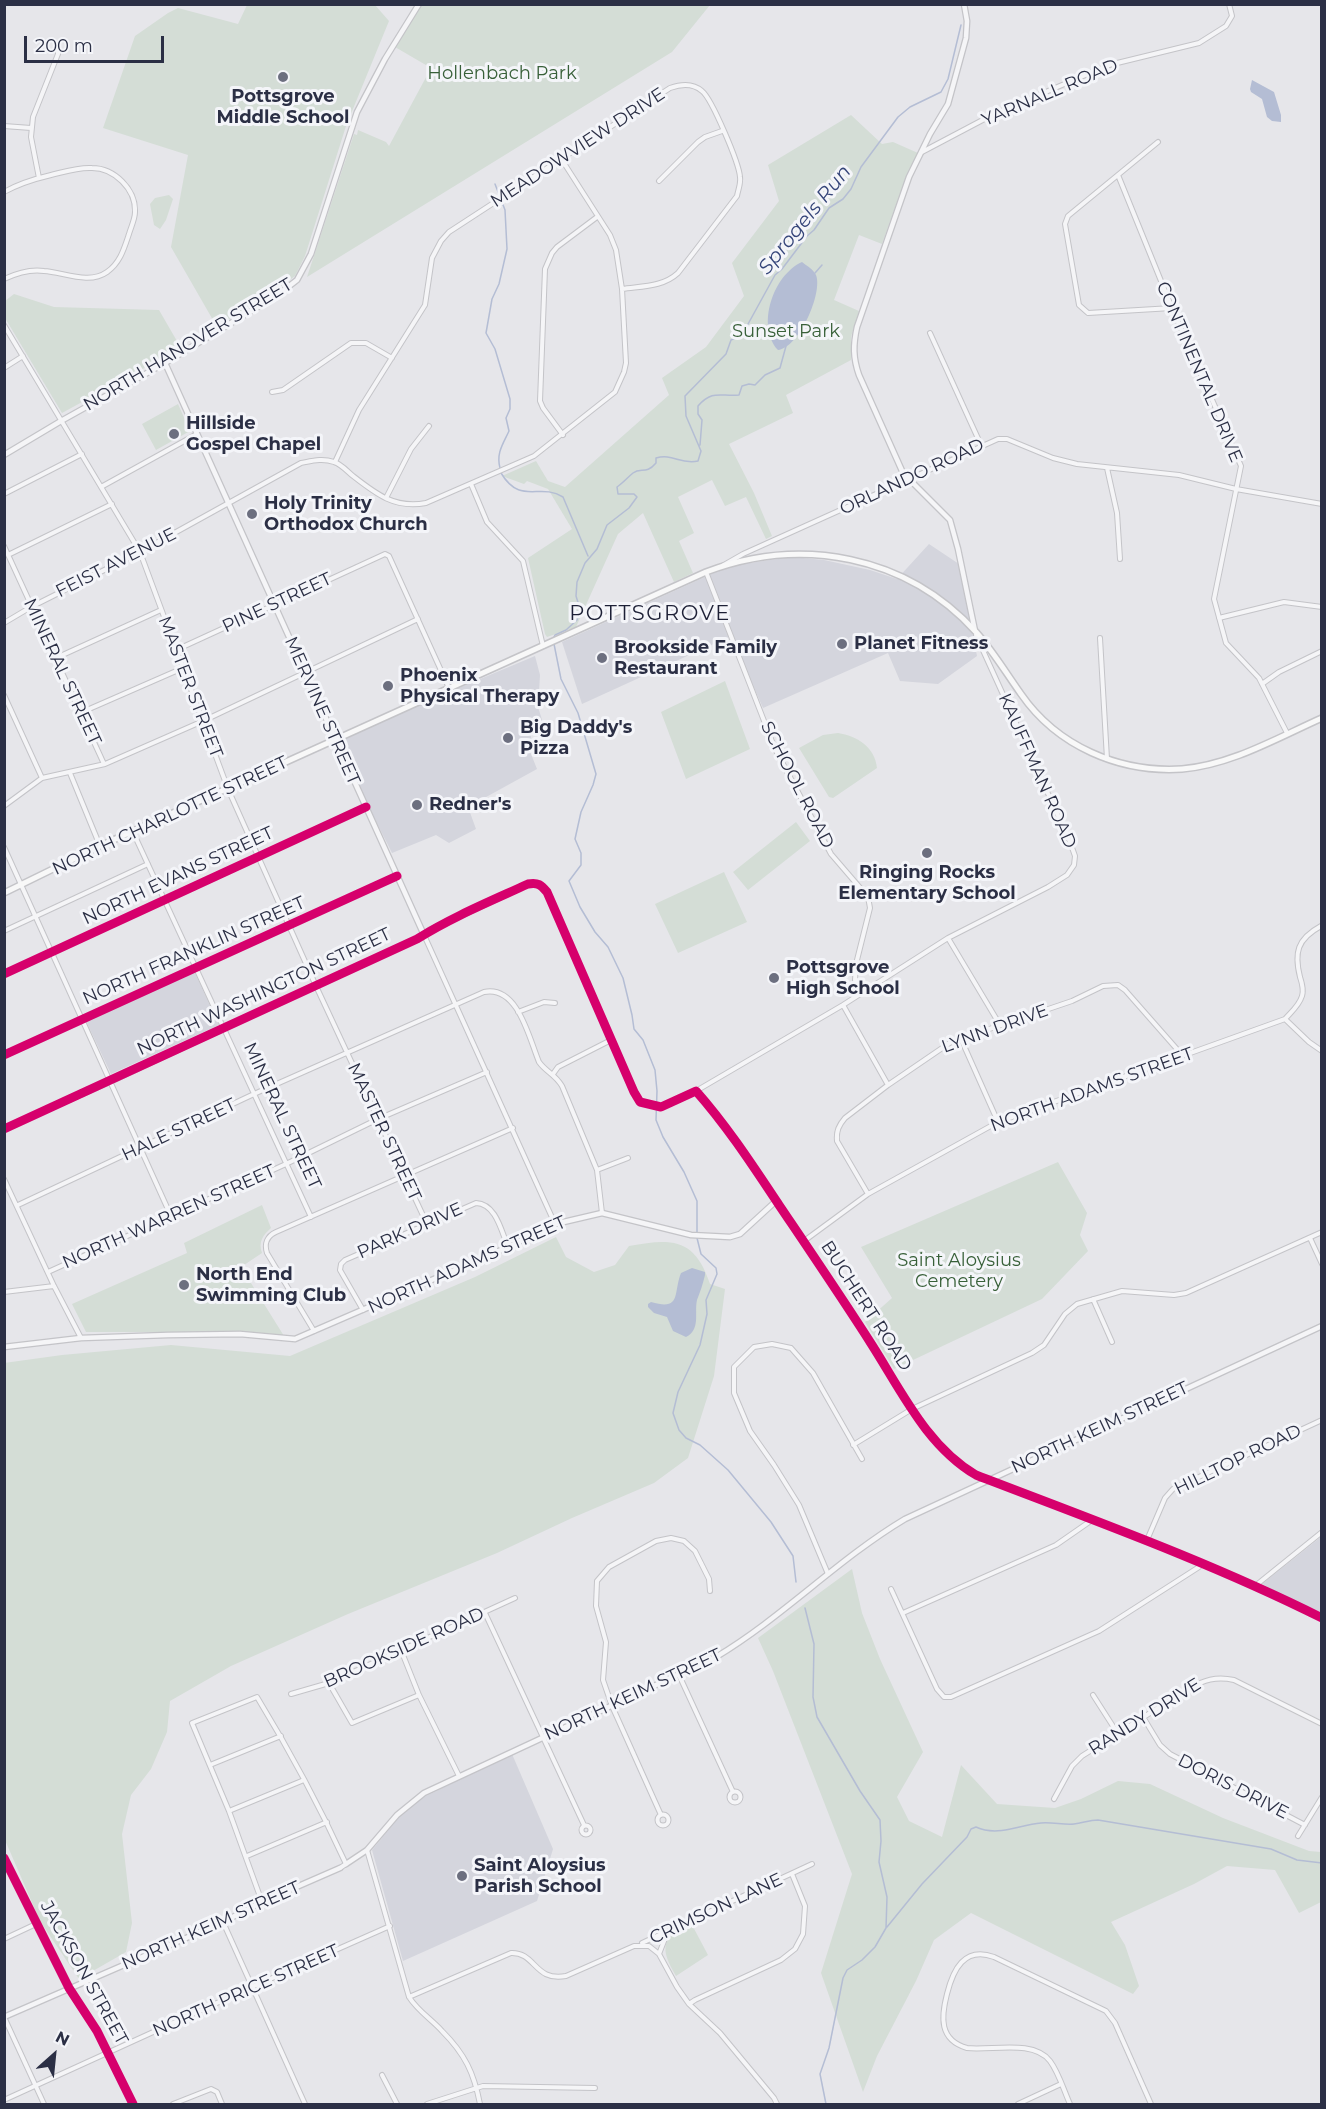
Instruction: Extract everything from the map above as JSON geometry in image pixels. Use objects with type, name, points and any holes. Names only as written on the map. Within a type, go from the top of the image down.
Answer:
[{"type":"main road","points":[[449,689],[721,566],[787,554],[827,555],[856,560],[899,575],[943,602],[989,647],[1021,694],[1041,718],[1079,747],[1107,759],[1137,767],[1158,769],[1199,767],[1230,758],[1322,718]]},
{"type":"main road","name":"NORTH CHARLOTTE STREET","points":[[4,893],[100,846],[449,689]]},
{"type":"street","name":"NORTH HANOVER STREET","points":[[4,455],[165,363],[291,286],[302,274],[311,254],[357,112],[385,59],[419,4]]},
{"type":"street","points":[[907,479],[859,375],[854,358],[854,342],[864,305],[909,177],[948,104],[963,55],[967,21],[964,4]]},
{"type":"street","name":"YARNALL ROAD","points":[[922,152],[994,114],[1109,65],[1199,43],[1226,26],[1232,16],[1228,4]]},
{"type":"street","points":[[39,178],[31,137],[32,128],[35,109],[58,54],[58,43]]},
{"type":"street","name":"MEADOWVIEW DRIVE","points":[[335,462],[358,410],[425,305],[432,258],[449,232],[670,88],[690,86],[702,91],[714,107],[739,172],[740,184],[737,196],[672,279],[663,284],[622,289]]},
{"type":"street","points":[[4,126],[32,128]]},
{"type":"street","points":[[659,181],[698,142],[722,130]]},
{"type":"street","points":[[1158,142],[1068,216],[1065,224],[1078,305],[1088,313],[1172,308]]},
{"type":"street","points":[[335,462],[375,493],[386,498],[412,506],[426,503],[534,456],[615,392],[624,372],[626,353],[622,289],[616,250],[610,235],[562,160]]},
{"type":"street","points":[[4,192],[23,182],[89,168],[108,172],[121,180],[129,189],[135,211],[122,255],[107,272],[93,277],[43,270],[22,272],[4,279]]},
{"type":"street","name":"CONTINENTAL DRIVE","points":[[1118,175],[1240,466],[1214,599],[1226,643],[1262,684],[1287,733]]},
{"type":"street","points":[[563,435],[540,401],[545,269],[557,247],[597,217]]},
{"type":"street","name":"MASTER STREET","points":[[4,326],[140,552],[228,789],[316,986],[427,1224]]},
{"type":"street","points":[[930,333],[981,445]]},
{"type":"street","points":[[272,392],[283,390],[351,343],[366,343],[392,358]]},
{"type":"street","points":[[4,368],[23,356]]},
{"type":"street","name":"MERVINE STREET","points":[[165,363],[555,1224]]},
{"type":"street","points":[[386,498],[411,449],[429,426]]},
{"type":"street","points":[[101,487],[197,434]]},
{"type":"street","name":"ORLANDO ROAD","points":[[721,566],[981,445],[1003,438],[1063,461],[1179,475],[1236,489],[1322,504]]},
{"type":"street","points":[[4,494],[82,454]]},
{"type":"street","name":"FEIST AVENUE","points":[[4,623],[140,552],[301,463],[322,460],[335,462]]},
{"type":"street","points":[[1107,468],[1117,507],[1120,559]]},
{"type":"street","name":"KAUFFMAN ROAD","points":[[696,1090],[843,1005],[948,938],[1067,874],[1074,865],[1076,856],[975,631],[954,531],[945,513],[907,479]]},
{"type":"street","points":[[471,484],[487,522],[523,561],[543,646]]},
{"type":"street","points":[[8,555],[112,504]]},
{"type":"street","name":"MINERAL STREET","points":[[4,546],[105,764]]},
{"type":"street","name":"PINE STREET","points":[[176,650],[385,554],[389,556],[418,619]]},
{"type":"street","name":"SCHOOL ROAD","points":[[706,572],[775,749],[831,854],[868,897],[870,908],[856,964],[855,980],[862,993]]},
{"type":"street","points":[[1219,618],[1284,602],[1322,607]]},
{"type":"street","points":[[56,658],[161,610]]},
{"type":"street","points":[[4,806],[42,778],[105,764],[203,721],[418,619],[449,689]]},
{"type":"street","points":[[1100,638],[1107,759]]},
{"type":"street","points":[[1262,684],[1280,672],[1322,651]]},
{"type":"street","points":[[80,712],[183,668]]},
{"type":"street","points":[[4,694],[42,778]]},
{"type":"street","points":[[70,773],[100,846]]},
{"type":"street","name":"NORTH EVANS STREET","points":[[4,974],[366,807]]},
{"type":"street","name":"MINERAL STREET","points":[[133,832],[310,1217]]},
{"type":"street","points":[[4,847],[171,1216]]},
{"type":"street","points":[[4,931],[148,864]]},
{"type":"street","name":"NORTH FRANKLIN STREET","points":[[4,1055],[397,876]]},
{"type":"street","name":"NORTH WASHINGTON STREET","points":[[4,1129],[316,986],[528,884],[541,885],[547,892],[611,1040]]},
{"type":"street","points":[[1321,926],[1307,937],[1297,952],[1296,961],[1302,996],[1295,1009],[1285,1018],[1308,1042],[1322,1051]]},
{"type":"street","points":[[948,938],[999,1025]]},
{"type":"street","name":"LYNN DRIVE","points":[[868,1194],[842,1153],[836,1132],[845,1118],[937,1049],[999,1025],[1072,1001],[1103,986],[1118,985],[1183,1056]]},
{"type":"street","name":"HALE STREET","points":[[18,1205],[254,1094],[484,992],[492,990],[506,995],[518,1012]]},
{"type":"street","points":[[555,1003],[544,1002],[518,1012],[539,1062],[543,1068],[553,1074],[562,1086],[597,1170],[602,1213]]},
{"type":"street","points":[[843,1005],[888,1085]]},
{"type":"street","name":"NORTH ADAMS STREET","points":[[804,1241],[868,1194],[998,1122],[1285,1018]]},
{"type":"street","points":[[961,1039],[998,1122]]},
{"type":"street","points":[[553,1074],[558,1066],[611,1040],[640,1102],[659,1107],[696,1090]]},
{"type":"street","name":"NORTH WARREN STREET","points":[[48,1272],[286,1164],[378,1119],[487,1072]]},
{"type":"street","name":"BUCHERT ROAD","points":[[696,1090],[738,1145],[804,1241],[926,1430],[941,1447],[969,1471],[1201,1562],[1322,1618]]},
{"type":"street","points":[[315,1332],[265,1249],[266,1240],[272,1234],[513,1128]]},
{"type":"street","points":[[597,1170],[628,1158]]},
{"type":"street","points":[[4,1179],[81,1338]]},
{"type":"street","points":[[4,1193],[11,1192]]},
{"type":"street","name":"NORTH ADAMS STREET","points":[[4,1347],[81,1338],[240,1334],[291,1340],[315,1332],[555,1224],[602,1213],[691,1235],[730,1237],[740,1234],[776,1201]]},
{"type":"street","name":"PARK DRIVE","points":[[363,1310],[342,1274],[340,1267],[342,1262],[471,1204],[486,1204],[492,1210],[508,1246]]},
{"type":"street","points":[[853,1446],[912,1408],[1032,1353],[1044,1345],[1065,1314],[1077,1304],[1122,1291],[1174,1295],[1186,1293],[1322,1232]]},
{"type":"street","points":[[1310,1238],[1322,1264]]},
{"type":"street","name":"NORTH WARREN STREET","points":[[4,1292],[54,1286]]},
{"type":"street","points":[[1093,1299],[1112,1342]]},
{"type":"street","name":"NORTH KEIM STREET","points":[[4,2017],[340,1869],[367,1850],[411,1802],[459,1776],[716,1657],[905,1519],[1322,1326]]},
{"type":"street","points":[[828,1574],[799,1505],[750,1431],[734,1393],[734,1367],[754,1347],[772,1344],[791,1348],[813,1373],[862,1459]]},
{"type":"street","name":"HILLTOP ROAD","points":[[1147,1540],[1165,1498],[1173,1489],[1322,1420]]},
{"type":"street","points":[[903,1614],[1056,1545],[1093,1519]]},
{"type":"street","points":[[1255,1586],[1322,1532]]},
{"type":"street","points":[[661,1815],[612,1706],[603,1680],[606,1642],[596,1606],[597,1581],[605,1570],[656,1541],[666,1538],[684,1541],[695,1551],[709,1579],[710,1592]]},
{"type":"street","points":[[891,1589],[937,1689],[942,1696],[951,1697],[1099,1631],[1192,1572],[1199,1567],[1201,1562]]},
{"type":"street","name":"BROOKSIDE ROAD","points":[[291,1694],[329,1683],[515,1598]]},
{"type":"street","points":[[485,1613],[584,1825]]},
{"type":"street","points":[[401,1650],[419,1695],[459,1776]]},
{"type":"street","points":[[680,1674],[733,1792]]},
{"type":"street","name":"RANDY DRIVE","points":[[1053,1799],[1077,1761],[1202,1681],[1219,1678],[1243,1684],[1322,1724]]},
{"type":"street","points":[[329,1683],[352,1723],[419,1695]]},
{"type":"street","points":[[1093,1695],[1118,1734]]},
{"type":"street","points":[[262,1902],[229,1811],[192,1723],[258,1697],[327,1822],[346,1864]]},
{"type":"street","name":"DORIS DRIVE","points":[[1143,1717],[1160,1745],[1170,1754],[1305,1825]]},
{"type":"street","points":[[210,1765],[281,1736]]},
{"type":"street","points":[[229,1811],[304,1780]]},
{"type":"street","points":[[1298,1836],[1322,1797]]},
{"type":"street","points":[[246,1856],[327,1822]]},
{"type":"street","points":[[367,1850],[410,1997],[415,2006],[442,2030],[466,2058],[480,2104]]},
{"type":"street","name":"JACKSON STREET","points":[[4,1858],[69,1988],[110,2053],[133,2104]]},
{"type":"street","name":"CRIMSON LANE","points":[[410,1997],[511,1953],[527,1958],[544,1974],[566,1976],[639,1945],[812,1864]]},
{"type":"street","name":"CRIMSON LANE","points":[[689,2004],[782,1960],[795,1949],[803,1934],[805,1906],[792,1874]]},
{"type":"street","points":[[223,1922],[305,2104]]},
{"type":"street","points":[[4,1938],[36,1924]]},
{"type":"street","name":"NORTH PRICE STREET","points":[[4,2100],[390,1926]]},
{"type":"street","points":[[659,1954],[668,1931]]},
{"type":"street","points":[[639,1945],[651,1947],[659,1954],[689,2004],[720,2033],[777,2104]]},
{"type":"street","points":[[1070,2104],[1051,2063],[1038,2051],[1025,2048],[970,2048],[958,2044],[950,2037],[943,2023],[942,2011],[952,1976],[963,1960],[982,1954],[994,1957],[1106,2012],[1115,2023],[1151,2104]]},
{"type":"street","points":[[4,2017],[44,2104]]},
{"type":"street","points":[[382,2075],[397,2104]]},
{"type":"street","points":[[1017,2104],[1060,2084]]},
{"type":"street","points":[[427,2104],[483,2086],[595,2088]]},
{"type":"street","points":[[173,2104],[206,2089],[217,2092],[222,2104]]},
{"type":"shaded area","points":[[929,544],[959,564],[977,656],[938,684],[900,681],[888,653],[763,708],[731,636],[582,704],[562,642],[716,572],[742,564],[792,557],[824,560],[870,570],[897,579]]},
{"type":"shaded area","points":[[535,656],[540,675],[538,707],[544,726],[531,734],[531,739],[527,744],[537,769],[468,807],[476,829],[449,843],[436,835],[392,853],[335,740]]},
{"type":"shaded area","points":[[194,971],[219,1025],[111,1074],[86,1021]]},
{"type":"shaded area","points":[[1321,1537],[1321,1616],[1262,1584]]},
{"type":"shaded area","name":"Saint Aloysius Parish School","points":[[512,1754],[553,1849],[537,1901],[403,1961],[372,1850],[400,1816],[422,1798]]},
{"type":"green space","points":[[247,5],[375,5],[389,21],[346,126],[305,256],[295,276],[217,327],[171,247],[188,155],[103,128],[135,36],[178,8],[238,24]]},
{"type":"green space","name":"Hollenbach Park","points":[[422,5],[710,5],[672,52],[307,277],[354,134],[357,135],[358,130],[386,142],[389,146],[431,68],[395,47]]},
{"type":"green space","name":"Sunset Park","points":[[851,115],[882,144],[893,142],[918,153],[906,177],[882,244],[859,235],[834,300],[859,311],[851,337],[851,360],[786,395],[793,413],[729,444],[754,493],[772,536],[766,539],[746,497],[725,506],[712,480],[678,497],[694,533],[679,541],[693,573],[674,582],[643,513],[618,534],[576,627],[547,637],[528,558],[572,529],[548,489],[527,481],[524,484],[502,476],[536,461],[548,481],[565,487],[669,395],[662,378],[706,347],[744,296],[732,263],[779,201],[768,165]]},
{"type":"green space","points":[[169,195],[173,199],[166,220],[160,229],[154,225],[150,204],[155,198]]},
{"type":"green space","points":[[14,294],[54,307],[159,310],[181,348],[62,413],[5,318],[5,301]]},
{"type":"green space","points":[[178,404],[190,431],[156,450],[142,424]]},
{"type":"green space","points":[[725,681],[750,749],[686,779],[661,712]]},
{"type":"green space","points":[[838,733],[852,737],[869,748],[877,768],[833,798],[829,797],[799,748],[823,735]]},
{"type":"green space","points":[[796,822],[810,841],[748,890],[733,872]]},
{"type":"green space","points":[[724,872],[747,922],[678,953],[655,904]]},
{"type":"green space","name":"Saint Aloysius Cemetery","points":[[1058,1162],[1087,1213],[1080,1235],[1088,1251],[1042,1299],[894,1369],[865,1322],[892,1298],[861,1247]]},
{"type":"green space","name":"North End Swimming Club","points":[[262,1205],[271,1228],[262,1239],[262,1253],[241,1267],[284,1336],[248,1332],[86,1332],[72,1304],[187,1253],[184,1243]]},
{"type":"green space","points":[[556,1237],[566,1257],[594,1272],[615,1265],[629,1246],[658,1242],[680,1245],[697,1258],[710,1284],[725,1289],[714,1376],[688,1458],[654,1483],[497,1553],[348,1614],[231,1666],[170,1701],[167,1732],[151,1769],[131,1795],[122,1834],[132,1923],[126,1952],[79,1979],[40,1921],[5,1840],[4,1363],[171,1345],[290,1356],[475,1277]]},
{"type":"green space","points":[[852,1569],[862,1613],[880,1659],[923,1752],[897,1797],[909,1821],[942,1837],[961,1765],[997,1804],[1055,1808],[1081,1799],[1118,1781],[1150,1784],[1223,1818],[1309,1851],[1321,1852],[1321,1902],[1299,1913],[1275,1870],[1227,1866],[1194,1884],[1111,1922],[1125,1945],[1139,1986],[1133,1994],[971,1913],[934,1940],[916,1981],[877,2056],[863,2092],[821,1973],[852,1874],[758,1638]]},
{"type":"green space","points":[[691,1923],[708,1955],[676,1976],[667,1958],[666,1945],[673,1933]]},
{"type":"water","points":[[1252,80],[1274,92],[1281,122],[1272,121],[1267,117],[1262,99],[1251,92]]},
{"type":"water","points":[[802,262],[816,275],[816,294],[813,306],[794,340],[778,350],[768,328],[771,302],[783,278]]},
{"type":"water","points":[[692,1268],[705,1272],[705,1275],[697,1300],[694,1330],[686,1337],[673,1331],[667,1317],[654,1313],[648,1304],[672,1302],[681,1273]]},
{"type":"waterway","name":"Sprogels Run","points":[[553,639],[555,635],[566,630],[577,620],[580,609],[576,596],[577,582],[585,563],[597,549],[607,525],[629,508],[637,497],[634,494],[618,494],[617,487],[636,471],[652,467],[656,463],[656,458],[667,457],[686,462],[698,461],[701,451],[686,416],[685,396],[726,354],[731,340],[742,335],[775,275],[814,230],[829,208],[843,199],[851,189],[861,167],[898,117],[910,107],[941,92],[948,79],[961,25]]},
{"type":"waterway","points":[[495,184],[505,210],[507,249],[499,284],[492,299],[486,333],[495,349],[510,399],[510,409],[506,418],[509,431],[502,444],[500,468]]},
{"type":"waterway","points":[[815,273],[822,265]]},
{"type":"waterway","points":[[700,445],[702,420],[698,414],[698,406],[708,397],[739,395],[742,386],[755,385],[765,375],[780,368],[786,346]]},
{"type":"waterway","points":[[501,473],[516,489],[554,493],[563,497],[588,556]]},
{"type":"waterway","name":"Sprogels Run","points":[[554,644],[561,679],[578,713],[596,774],[581,812],[575,839],[581,853],[581,865],[569,881],[580,907],[595,932],[608,947],[623,978],[634,1029],[643,1040],[655,1070],[656,1120],[697,1201],[697,1233]]},
{"type":"waterway","name":"Sprogels Run","points":[[697,1238],[701,1254],[716,1268],[717,1274],[706,1300],[707,1314],[700,1345],[678,1392],[673,1413],[679,1430],[686,1438],[700,1445],[728,1470],[771,1522],[793,1556],[796,1582]]},
{"type":"waterway","name":"Sprogels Run","points":[[805,1608],[814,1644],[813,1697],[817,1717],[860,1791],[880,1820],[879,1862],[887,1897],[886,1928],[875,1947],[847,1970],[843,1978],[829,2048],[820,2074],[826,2104]]},
{"type":"waterway","points":[[887,1927],[922,1884],[967,1837],[971,1829],[976,1827],[1000,1831],[1041,1823],[1077,1824],[1098,1820],[1271,1849],[1297,1860],[1322,1863]]},
{"type":"cycle path","points":[[4,974],[366,807]]},
{"type":"cycle path","points":[[4,1055],[397,876]]},
{"type":"cycle path","points":[[4,1129],[417,939],[486,903],[528,884],[537,884],[547,892],[640,1102],[661,1107],[696,1091],[749,1161],[872,1345],[917,1417],[943,1449],[976,1475],[1194,1560],[1322,1618]]},
{"type":"cycle path","points":[[4,1858],[69,1988],[97,2031],[133,2104]]},
{"type":"place","name":"Pottsgrove Middle School","points":[[283,77]]},
{"type":"place","name":"Hillside Gospel Chapel","points":[[174,434]]},
{"type":"place","name":"Holy Trinity Orthodox Church","points":[[252,514]]},
{"type":"place","name":"Planet Fitness","points":[[842,644]]},
{"type":"place","name":"Brookside Family Restaurant","points":[[602,658]]},
{"type":"place","name":"Phoenix Physical Therapy","points":[[388,686]]},
{"type":"place","name":"Big Daddy's Pizza","points":[[508,738]]},
{"type":"place","name":"Redner's","points":[[417,805]]},
{"type":"place","name":"Ringing Rocks Elementary School","points":[[927,853]]},
{"type":"place","name":"Pottsgrove High School","points":[[774,978]]},
{"type":"place","name":"North End Swimming Club","points":[[184,1285]]},
{"type":"place","name":"Saint Aloysius Parish School","points":[[462,1876]]},
{"type":"district","name":"POTTSGROVE","points":[[650,614]]}]
